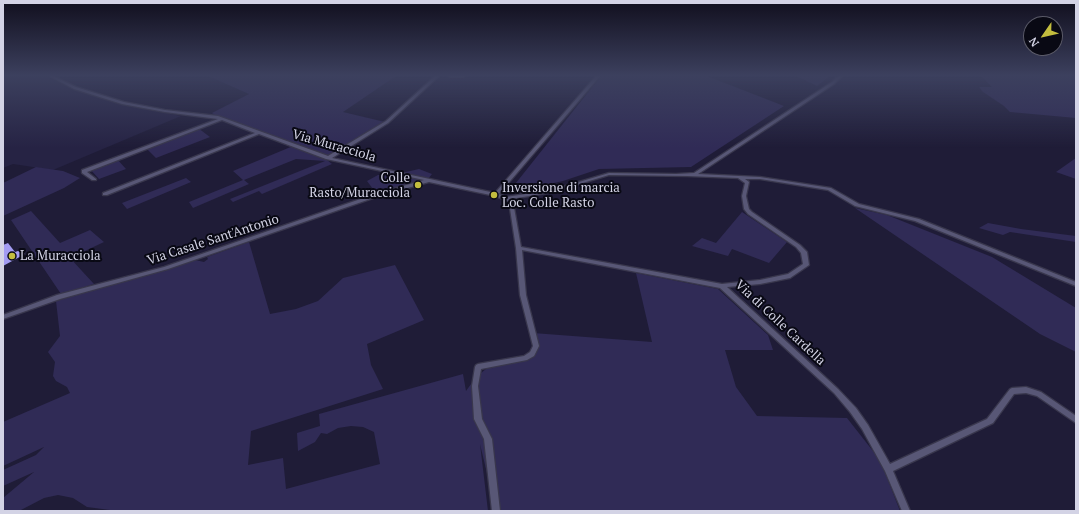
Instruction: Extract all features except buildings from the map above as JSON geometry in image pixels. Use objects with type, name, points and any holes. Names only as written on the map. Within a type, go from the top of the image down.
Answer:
[{"type":"street","name":"Via Muracciola","points":[[113,100],[165,111],[221,119],[328,158],[506,198]]},
{"type":"street","points":[[328,158],[387,122],[411,100]]},
{"type":"street","points":[[496,195],[577,100]]},
{"type":"street","points":[[689,175],[698,172],[807,100]]},
{"type":"street","points":[[94,179],[84,171],[221,119]]},
{"type":"street","points":[[105,194],[258,133]]},
{"type":"street","points":[[506,198],[543,193],[609,174],[760,178],[829,189],[857,205],[917,220],[1076,284]]},
{"type":"street","points":[[722,286],[790,276],[806,264],[804,252],[798,246],[750,213],[747,209],[744,196],[747,182],[738,177]]},
{"type":"street","name":"Via Casale Sant'Antonio","points":[[3,317],[66,295],[188,261],[377,195],[429,180]]},
{"type":"street","points":[[496,511],[488,439],[478,419],[475,386],[478,367],[525,358],[532,354],[536,346],[524,294],[519,248],[511,202],[506,198]]},
{"type":"street","name":"Via di Colle Cardella","points":[[519,248],[722,286],[845,400],[865,427],[888,469],[906,511]]},
{"type":"street","points":[[888,469],[983,426],[990,421],[1012,391],[1026,390],[1040,394],[1076,420]]},
{"type":"shaded area","points":[[3,100],[107,100],[119,104],[181,116],[53,170],[13,164],[3,168]]},
{"type":"shaded area","points":[[237,100],[361,100],[343,112],[385,122],[328,158],[327,160],[332,164],[262,194],[259,191],[233,202],[230,199],[325,161],[296,159],[244,180],[249,184],[193,208],[189,202],[243,180],[233,171],[293,146],[217,117],[212,113]]},
{"type":"shaded area","points":[[582,100],[769,100],[784,106],[691,167],[599,169],[563,181],[508,193]]},
{"type":"shaded area","points":[[995,100],[1076,100],[1076,118],[1010,112]]},
{"type":"shaded area","points":[[198,128],[210,137],[156,158],[146,148]]},
{"type":"shaded area","points":[[1076,158],[1076,179],[1056,172],[1073,160]]},
{"type":"shaded area","points":[[117,159],[126,169],[99,179],[90,169]]},
{"type":"shaded area","points":[[36,167],[63,171],[80,178],[64,188],[3,216],[3,183]]},
{"type":"shaded area","points":[[419,169],[432,174],[428,179],[376,193],[367,181],[378,175]]},
{"type":"shaded area","points":[[186,178],[191,182],[127,209],[122,203]]},
{"type":"shaded area","points":[[855,208],[887,215],[992,257],[1076,308],[1076,352],[1040,334]]},
{"type":"shaded area","points":[[31,211],[60,243],[90,230],[104,242],[70,258],[94,284],[61,294],[11,220]]},
{"type":"shaded area","points":[[742,212],[787,242],[769,263],[732,249],[728,256],[692,246],[702,238],[716,243]]},
{"type":"shaded area","points":[[988,223],[1076,236],[1076,242],[1010,232],[1003,235],[979,228]]},
{"type":"shaded area","points":[[249,242],[270,314],[296,309],[318,301],[343,278],[395,265],[424,320],[367,344],[371,365],[383,389],[251,431],[248,465],[283,458],[286,489],[380,464],[374,432],[363,427],[351,426],[338,428],[327,434],[321,433],[315,442],[298,451],[297,433],[320,426],[319,414],[463,374],[466,391],[476,377],[491,365],[525,358],[535,348],[533,333],[652,342],[636,273],[718,289],[768,335],[773,350],[725,350],[736,387],[757,416],[847,418],[880,460],[900,511],[496,511],[480,444],[488,511],[110,511],[87,507],[73,498],[58,495],[44,498],[19,511],[3,511],[3,498],[34,472],[3,486],[3,470],[36,455],[44,447],[3,466],[3,422],[70,393],[67,387],[56,381],[53,376],[55,362],[48,352],[60,336],[56,301],[195,260],[204,262],[208,259],[207,257]]},
{"type":"place","name":"Colle Rasto/Muracciola","points":[[418,185]]},
{"type":"place","name":"Inversione di marcia Loc. Colle Rasto","points":[[494,195]]},
{"type":"place","name":"La Muracciola","points":[[12,256]]}]
